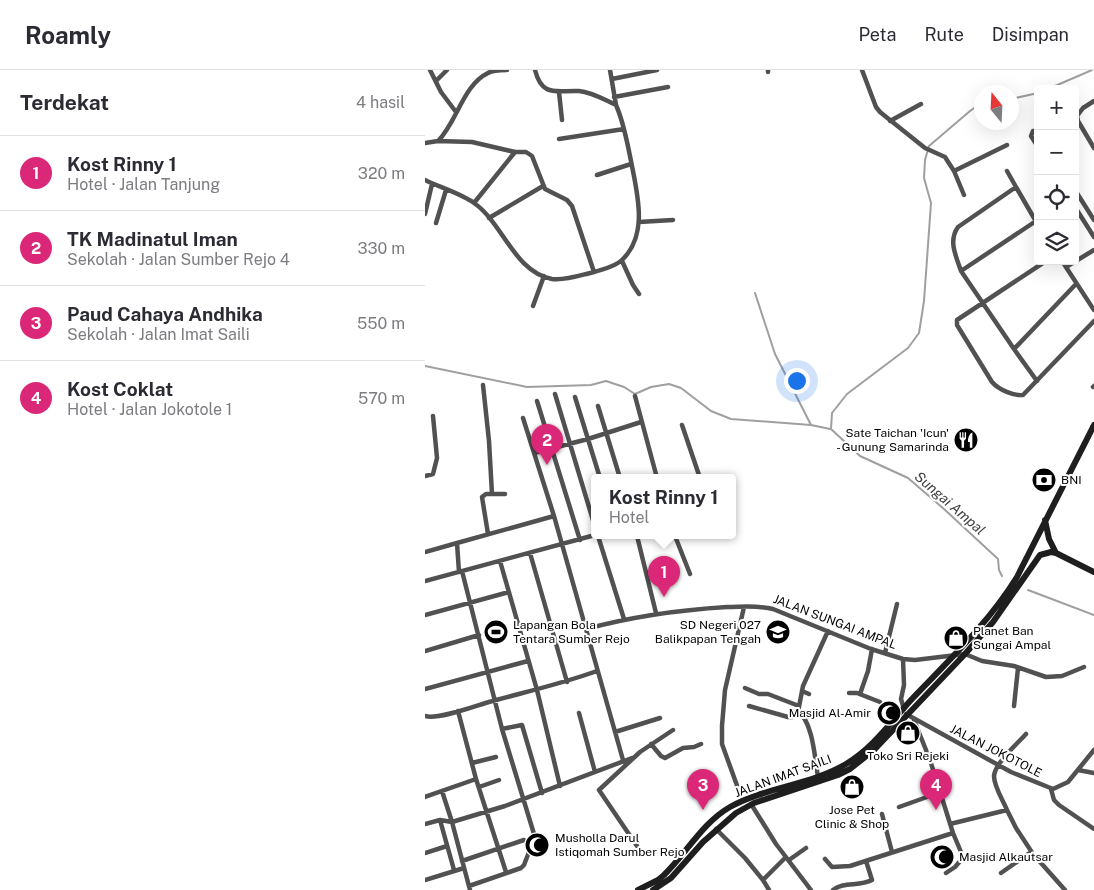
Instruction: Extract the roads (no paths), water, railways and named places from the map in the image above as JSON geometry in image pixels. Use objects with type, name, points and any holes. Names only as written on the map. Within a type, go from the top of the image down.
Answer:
[{"type":"main road","points":[[1018,582],[1045,520],[1094,425]]},
{"type":"main road","points":[[1045,520],[1049,539],[1056,553]]},
{"type":"main road","points":[[965,654],[993,622],[1018,582],[1037,557],[1047,552],[1056,553],[1094,572]]},
{"type":"main road","points":[[954,656],[1005,602]]},
{"type":"main road","name":"JALAN IMAT SAILI","points":[[638,890],[659,880],[707,826],[729,808],[768,792],[818,777],[847,764],[965,654]]},
{"type":"main road","name":"JALAN IMAT SAILI","points":[[653,890],[671,878],[703,842],[736,813],[751,804],[821,782],[850,769],[874,750],[904,711],[954,656]]},
{"type":"street","points":[[430,70],[435,81],[456,112]]},
{"type":"street","points":[[435,81],[447,70]]},
{"type":"street","points":[[438,141],[449,128],[469,90],[491,72],[507,70]]},
{"type":"street","points":[[535,70],[537,78],[548,90],[559,92],[579,91],[602,98],[616,105]]},
{"type":"street","points":[[425,180],[474,203],[489,218],[529,268],[544,276],[562,279],[594,272],[618,264],[633,246],[639,222],[640,206],[624,129],[616,105],[610,70]]},
{"type":"street","points":[[612,79],[657,70]]},
{"type":"street","points":[[862,70],[876,107],[890,121],[925,148],[945,157],[965,195]]},
{"type":"street","points":[[615,96],[668,88]]},
{"type":"street","points":[[559,92],[562,120]]},
{"type":"street","points":[[1094,102],[1083,108],[1077,116],[1094,148]]},
{"type":"street","points":[[890,121],[921,104]]},
{"type":"street","points":[[559,139],[624,129]]},
{"type":"street","points":[[425,143],[438,141],[472,142],[515,152],[523,151],[532,156],[543,186],[547,191],[567,200],[572,206],[594,272]]},
{"type":"street","points":[[954,171],[1007,145]]},
{"type":"street","points":[[474,203],[515,152]]},
{"type":"street","points":[[597,175],[631,164]]},
{"type":"street","points":[[1007,171],[1035,220]]},
{"type":"street","points":[[425,214],[433,184]]},
{"type":"street","points":[[489,218],[543,186]]},
{"type":"street","points":[[1016,187],[958,227],[953,237],[955,252],[961,270],[1037,381]]},
{"type":"street","points":[[436,223],[446,190]]},
{"type":"street","points":[[1079,196],[1094,220]]},
{"type":"street","points":[[1079,213],[1094,237]]},
{"type":"street","points":[[639,222],[673,220]]},
{"type":"street","points":[[961,270],[1034,225]]},
{"type":"street","points":[[1094,250],[1066,267],[1094,310]]},
{"type":"street","points":[[622,261],[639,294]]},
{"type":"street","points":[[1040,265],[961,317],[957,322],[990,379],[999,388],[1019,395],[1025,393],[1094,321]]},
{"type":"street","points":[[533,306],[544,276]]},
{"type":"street","points":[[1014,349],[1076,284]]},
{"type":"street","points":[[483,385],[492,494]]},
{"type":"street","points":[[555,394],[591,514]]},
{"type":"street","points":[[635,396],[656,474]]},
{"type":"street","points":[[575,397],[599,474]]},
{"type":"street","points":[[537,401],[580,540]]},
{"type":"street","points":[[598,406],[619,474]]},
{"type":"street","points":[[425,476],[433,474],[436,463],[433,416]]},
{"type":"street","points":[[523,418],[554,516],[623,760]]},
{"type":"street","points":[[534,452],[589,439],[641,422]]},
{"type":"street","points":[[682,425],[699,474]]},
{"type":"street","points":[[488,534],[481,499],[483,496],[492,494],[505,494]]},
{"type":"street","points":[[425,552],[554,516]]},
{"type":"street","points":[[425,581],[591,537]]},
{"type":"street","points":[[598,539],[624,619]]},
{"type":"street","points":[[638,539],[656,613]]},
{"type":"street","points":[[676,539],[690,574]]},
{"type":"street","points":[[457,543],[461,572],[471,602],[502,729],[534,834]]},
{"type":"street","points":[[530,553],[567,682]]},
{"type":"street","points":[[500,561],[537,690],[560,786]]},
{"type":"street","points":[[425,615],[509,592]]},
{"type":"street","points":[[885,654],[897,604]]},
{"type":"street","name":"JALAN SUNGAI AMPAL","points":[[587,629],[656,613],[756,606],[773,609],[872,649],[903,659],[915,660],[965,654]]},
{"type":"street","points":[[739,790],[722,744],[722,726],[725,690],[744,607]]},
{"type":"street","points":[[749,706],[793,717],[798,712],[802,691],[829,631]]},
{"type":"street","points":[[425,651],[479,635]]},
{"type":"street","points":[[860,694],[868,671],[872,649]]},
{"type":"street","points":[[965,654],[982,661],[1018,668],[1037,675],[1054,677],[1084,667]]},
{"type":"street","points":[[903,659],[904,685],[901,699],[904,711]]},
{"type":"street","points":[[425,689],[529,661]]},
{"type":"street","points":[[1014,706],[1018,668]]},
{"type":"street","points":[[425,716],[432,717],[458,711],[567,682],[597,671]]},
{"type":"street","points":[[745,688],[759,694],[768,694],[799,706]]},
{"type":"street","points":[[802,691],[809,694]]},
{"type":"street","points":[[849,693],[860,694],[880,702]]},
{"type":"street","points":[[458,711],[476,779],[506,872]]},
{"type":"street","name":"JALAN JOKOTOLE","points":[[904,711],[914,720],[967,749],[1051,789],[1065,784],[1079,770],[1094,750]]},
{"type":"street","points":[[798,712],[804,716],[810,733],[818,777]]},
{"type":"street","points":[[579,713],[595,772]]},
{"type":"street","points":[[615,732],[660,718]]},
{"type":"street","points":[[914,720],[961,852],[961,860],[955,867],[946,872]]},
{"type":"street","points":[[502,729],[522,725],[542,792]]},
{"type":"street","points":[[637,846],[599,791],[632,758],[673,730]]},
{"type":"street","points":[[1026,734],[999,764],[995,772],[995,780],[1007,810],[1031,852],[1065,890]]},
{"type":"street","points":[[651,744],[665,758],[683,748],[695,747],[701,744]]},
{"type":"street","points":[[472,763],[496,757]]},
{"type":"street","points":[[425,824],[440,820],[452,822],[486,812],[632,758]]},
{"type":"street","points":[[1079,770],[1094,773]]},
{"type":"street","points":[[425,796],[476,779]]},
{"type":"street","points":[[479,788],[499,780]]},
{"type":"street","points":[[1051,789],[1059,805],[1094,829]]},
{"type":"street","points":[[442,791],[470,888],[523,866],[529,852]]},
{"type":"street","points":[[899,807],[941,792]]},
{"type":"street","points":[[751,804],[764,827],[811,890]]},
{"type":"street","points":[[950,824],[1007,810]]},
{"type":"street","points":[[882,814],[892,852]]},
{"type":"street","points":[[440,820],[454,870]]},
{"type":"street","points":[[717,829],[745,858],[769,890]]},
{"type":"street","points":[[825,860],[830,866],[835,868],[850,866],[953,833]]},
{"type":"street","points":[[462,861],[524,840]]},
{"type":"street","points":[[425,853],[447,846]]},
{"type":"street","points":[[763,880],[787,858],[806,848]]},
{"type":"street","points":[[1001,873],[1031,852]]},
{"type":"street","points":[[833,890],[842,884],[851,885],[872,880],[865,861]]},
{"type":"street","points":[[425,880],[464,868]]},
{"type":"waterway","points":[[1057,85],[1092,70]]},
{"type":"waterway","points":[[1019,97],[1034,94]]},
{"type":"waterway","points":[[974,108],[929,146],[925,160],[924,178],[931,203],[924,301],[919,333],[908,348],[847,394],[832,413],[831,429],[860,456],[908,478],[998,559],[999,570],[1002,576]]},
{"type":"waterway","points":[[755,293],[775,354],[811,425]]},
{"type":"waterway","points":[[425,366],[527,387],[591,385],[606,381],[624,387],[635,394],[651,387],[669,384],[681,388],[711,411],[731,419],[811,425],[830,429]]},
{"type":"waterway","name":"Sungai Ampal","points":[[1028,590],[1094,615]]},
{"type":"place","name":"Sate Taichan 'Icun' - Gunung Samarinda","points":[[966,440]]},
{"type":"place","name":"TK Madinatul Iman","points":[[547,465]]},
{"type":"place","name":"BNI","points":[[1044,480]]},
{"type":"place","name":"Kost Rinny 1","points":[[664,597]]},
{"type":"place","name":"Lapangan Bola Tentara Sumber Rejo","points":[[496,632]]},
{"type":"place","name":"SD Negeri 027 Balikpapan Tengah","points":[[778,632]]},
{"type":"place","name":"Planet Ban Sungai Ampal","points":[[956,638]]},
{"type":"place","name":"Masjid Al-Amir","points":[[889,713]]},
{"type":"place","name":"Toko Sri Rejeki","points":[[908,733]]},
{"type":"place","name":"Jose Pet Clinic & Shop","points":[[852,787]]},
{"type":"place","name":"Paud Cahaya Andhika","points":[[703,810]]},
{"type":"place","name":"Kost Coklat","points":[[936,810]]},
{"type":"place","name":"Musholla Darul Istiqomah Sumber Rejo","points":[[537,845]]},
{"type":"place","name":"Masjid Alkautsar","points":[[942,857]]}]
